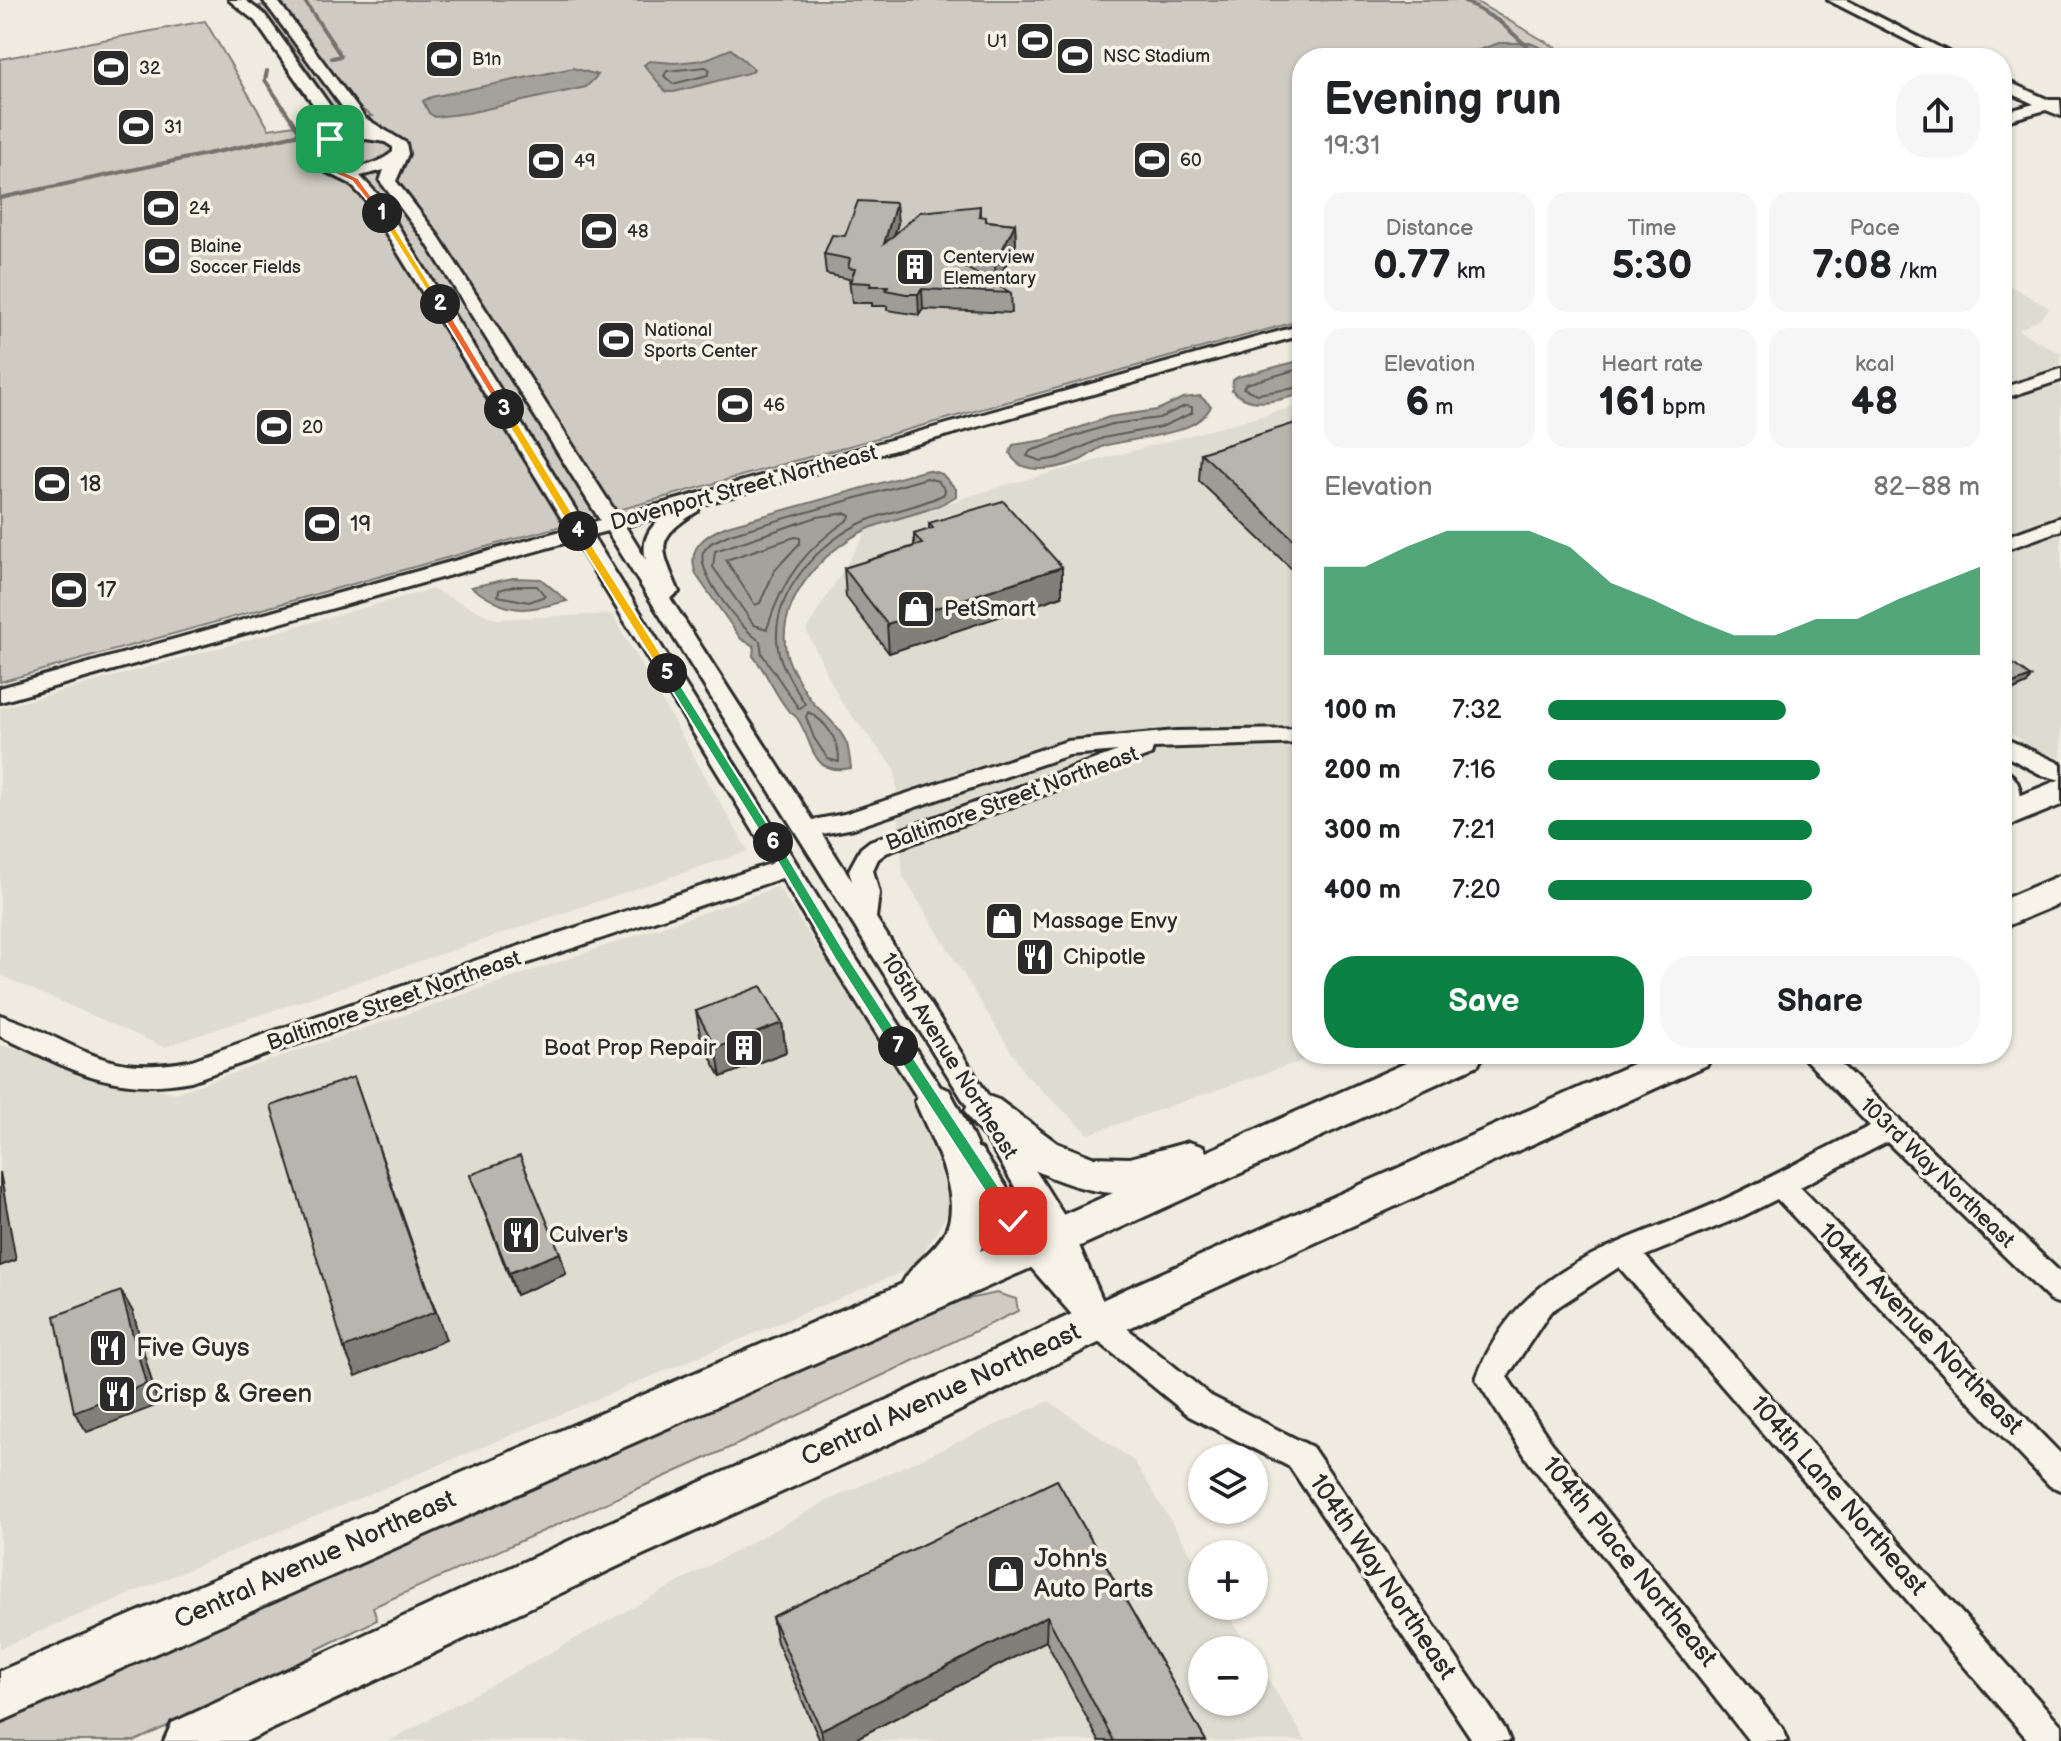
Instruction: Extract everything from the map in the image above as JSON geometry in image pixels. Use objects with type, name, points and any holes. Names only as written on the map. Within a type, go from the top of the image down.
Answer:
[{"type":"highway","points":[[2012,812],[2061,791]]},
{"type":"highway","points":[[2012,910],[2061,888]]},
{"type":"highway","name":"Central Avenue Northeast","points":[[0,1697],[1046,1241],[1441,1064]]},
{"type":"highway","name":"Central Avenue Northeast","points":[[190,1741],[612,1545],[912,1411],[1097,1323],[1671,1064]]},
{"type":"highway","points":[[894,1307],[950,1263],[967,1237],[974,1214],[971,1187],[935,1101]]},
{"type":"highway","points":[[985,1111],[1040,1153],[1083,1171],[1111,1176],[1272,1139]]},
{"type":"street","name":"105th Avenue Northeast","points":[[236,0],[260,18],[335,124],[328,144],[319,150],[316,157],[318,164],[355,180],[371,196],[840,955],[935,1101],[1046,1241],[1097,1323]]},
{"type":"street","name":"105th Avenue Northeast","points":[[270,0],[360,121],[401,146],[388,181],[431,237],[985,1111],[1046,1241]]},
{"type":"street","points":[[1835,0],[1933,48]]},
{"type":"street","points":[[2012,87],[2056,106]]},
{"type":"street","points":[[2012,116],[2056,106]]},
{"type":"street","points":[[328,144],[352,136],[387,137]]},
{"type":"street","points":[[339,172],[366,171],[397,158]]},
{"type":"street","name":"Davenport Street Northeast","points":[[0,695],[1292,333]]},
{"type":"street","points":[[2012,391],[2061,374]]},
{"type":"street","points":[[700,664],[651,552],[653,538],[671,519],[732,489]]},
{"type":"street","points":[[2012,541],[2061,523]]},
{"type":"street","name":"Baltimore Street Northeast","points":[[805,829],[854,820],[1067,748],[1176,738],[1292,736]]},
{"type":"street","name":"Baltimore Street Northeast","points":[[863,920],[867,893],[861,870],[869,854],[878,847],[1176,738]]},
{"type":"street","points":[[2012,749],[2050,770],[2061,772]]},
{"type":"street","name":"Baltimore Street Northeast","points":[[0,1025],[79,1060],[123,1075],[142,1077],[191,1071],[489,966],[788,867]]},
{"type":"street","name":"103rd Way Northeast","points":[[1823,1064],[2061,1292]]},
{"type":"street","points":[[1624,1252],[1733,1208],[1890,1128]]},
{"type":"street","name":"104th Avenue Northeast","points":[[1779,1183],[2061,1476]]},
{"type":"street","name":"104th Place Northeast","points":[[1624,1252],[1604,1260],[1540,1303],[1497,1363],[1491,1379],[1540,1452],[1771,1741]]},
{"type":"street","name":"104th Lane Northeast","points":[[1624,1252],[2052,1741]]},
{"type":"street","name":"104th Way Northeast","points":[[1097,1323],[1200,1406],[1301,1457],[1493,1741]]},
{"type":"shaded area","name":"National Sports Center","points":[[281,0],[1473,0],[1557,48],[1292,48],[1292,323],[0,682],[0,59],[205,21],[269,129],[340,118],[292,47],[259,6],[263,5],[290,34],[346,118],[372,116],[341,96],[289,23]]},
{"type":"shaded area","points":[[2012,287],[2049,308],[2041,318],[2018,330],[2061,354],[2061,758],[2032,748],[2012,734]]},
{"type":"shaded area","points":[[1292,408],[1292,1064],[1089,1134],[1025,1074],[903,876],[895,769],[841,702],[806,630],[869,528],[1006,485]]},
{"type":"shaded area","points":[[432,589],[495,619],[612,614],[748,851],[164,1047],[0,975],[0,708]]},
{"type":"shaded area","points":[[778,887],[914,1096],[952,1207],[914,1267],[0,1648],[0,1045],[175,1093]]},
{"type":"shaded area","points":[[997,1293],[1016,1299],[1018,1311],[740,1443],[373,1607],[377,1620],[316,1650],[319,1656],[135,1741],[0,1741],[0,1719],[939,1305]]},
{"type":"shaded area","points":[[1049,1401],[1134,1461],[1188,1549],[1188,1620],[1232,1620],[1241,1636],[1188,1636],[1188,1716],[1268,1716],[1268,1679],[1306,1741],[389,1741],[827,1501]]},
{"type":"water","points":[[1499,43],[1530,43],[1541,48],[1485,48]]},
{"type":"water","points":[[731,49],[754,69],[752,72],[674,92],[666,92],[644,65],[649,61],[675,63],[704,60]]},
{"type":"water","points":[[573,68],[598,75],[586,87],[468,113],[435,117],[423,101],[431,97]]},
{"type":"water","points":[[1292,363],[1292,396],[1264,402],[1247,400],[1232,390],[1233,380]]},
{"type":"water","points":[[1200,396],[1211,406],[1204,416],[1192,424],[1163,434],[1104,446],[1070,464],[1031,468],[1015,461],[1010,453],[1013,445],[1045,440],[1109,417],[1157,410],[1183,398]]},
{"type":"water","points":[[927,470],[942,474],[956,489],[956,496],[870,528],[834,550],[804,583],[786,622],[785,643],[790,664],[809,697],[847,744],[851,768],[827,767],[815,755],[797,718],[783,703],[753,656],[754,646],[741,639],[697,576],[693,558],[695,551],[704,539],[727,526]]},
{"type":"water","points":[[513,578],[541,579],[567,601],[517,609],[496,603],[471,587]]},
{"type":"building","name":"Centerview Elementary","points":[[858,201],[896,203],[884,244],[920,212],[980,206],[979,216],[986,217],[986,221],[1015,224],[995,264],[957,263],[1011,293],[922,289],[918,294],[906,294],[886,290],[888,286],[850,282],[855,269],[848,268],[850,259],[824,254],[832,235],[845,236]]},
{"type":"building","points":[[1292,424],[1292,538],[1201,453]]},
{"type":"building","points":[[1003,501],[1062,567],[887,624],[844,568],[922,544],[914,534],[933,528],[929,523]]},
{"type":"building","points":[[2012,663],[2031,677],[2012,684]]},
{"type":"building","points":[[761,986],[782,1023],[716,1048],[696,1011]]},
{"type":"building","points":[[354,1077],[435,1312],[344,1348],[271,1106]]},
{"type":"building","name":"Culver's","points":[[520,1156],[560,1253],[509,1273],[470,1175]]},
{"type":"building","points":[[121,1291],[146,1384],[74,1412],[55,1316]]},
{"type":"building","name":"John's Auto Parts","points":[[1057,1480],[1188,1709],[1188,1716],[1192,1716],[1206,1741],[1114,1741],[1047,1616],[821,1730],[772,1617]]},
{"type":"waterway","points":[[304,0],[341,56],[332,58]]},
{"type":"waterway","points":[[1463,0],[1500,22],[1528,47]]},
{"type":"waterway","points":[[0,198],[296,135],[299,131],[265,80],[267,71]]},
{"type":"place","name":"U1","points":[[1035,41]]},
{"type":"place","name":"NSC Stadium","points":[[1075,56]]},
{"type":"place","name":"B1n","points":[[444,59]]},
{"type":"place","name":"32","points":[[111,68]]},
{"type":"place","name":"31","points":[[136,127]]},
{"type":"place","name":"60","points":[[1152,160]]},
{"type":"place","name":"49","points":[[546,161]]},
{"type":"place","name":"24","points":[[161,208]]},
{"type":"place","name":"48","points":[[599,231]]},
{"type":"place","name":"Blaine Soccer Fields","points":[[162,256]]},
{"type":"place","name":"Centerview Elementary","points":[[915,267]]},
{"type":"place","name":"National Sports Center","points":[[616,340]]},
{"type":"place","name":"46","points":[[735,405]]},
{"type":"place","name":"20","points":[[274,427]]},
{"type":"place","name":"18","points":[[52,484]]},
{"type":"place","name":"19","points":[[322,524]]},
{"type":"place","name":"17","points":[[69,590]]},
{"type":"place","name":"PetSmart","points":[[916,609]]},
{"type":"place","name":"Massage Envy","points":[[1004,921]]},
{"type":"place","name":"Chipotle","points":[[1035,957]]},
{"type":"place","name":"Boat Prop Repair","points":[[744,1048]]},
{"type":"place","name":"Culver's","points":[[521,1235]]},
{"type":"place","name":"Five Guys","points":[[108,1348]]},
{"type":"place","name":"Crisp & Green","points":[[117,1394]]},
{"type":"place","name":"John's Auto Parts","points":[[1006,1574]]},
{"type":"route","points":[[330,139],[319,150],[316,157],[318,164],[355,180],[371,196],[840,955],[1013,1221]]}]
